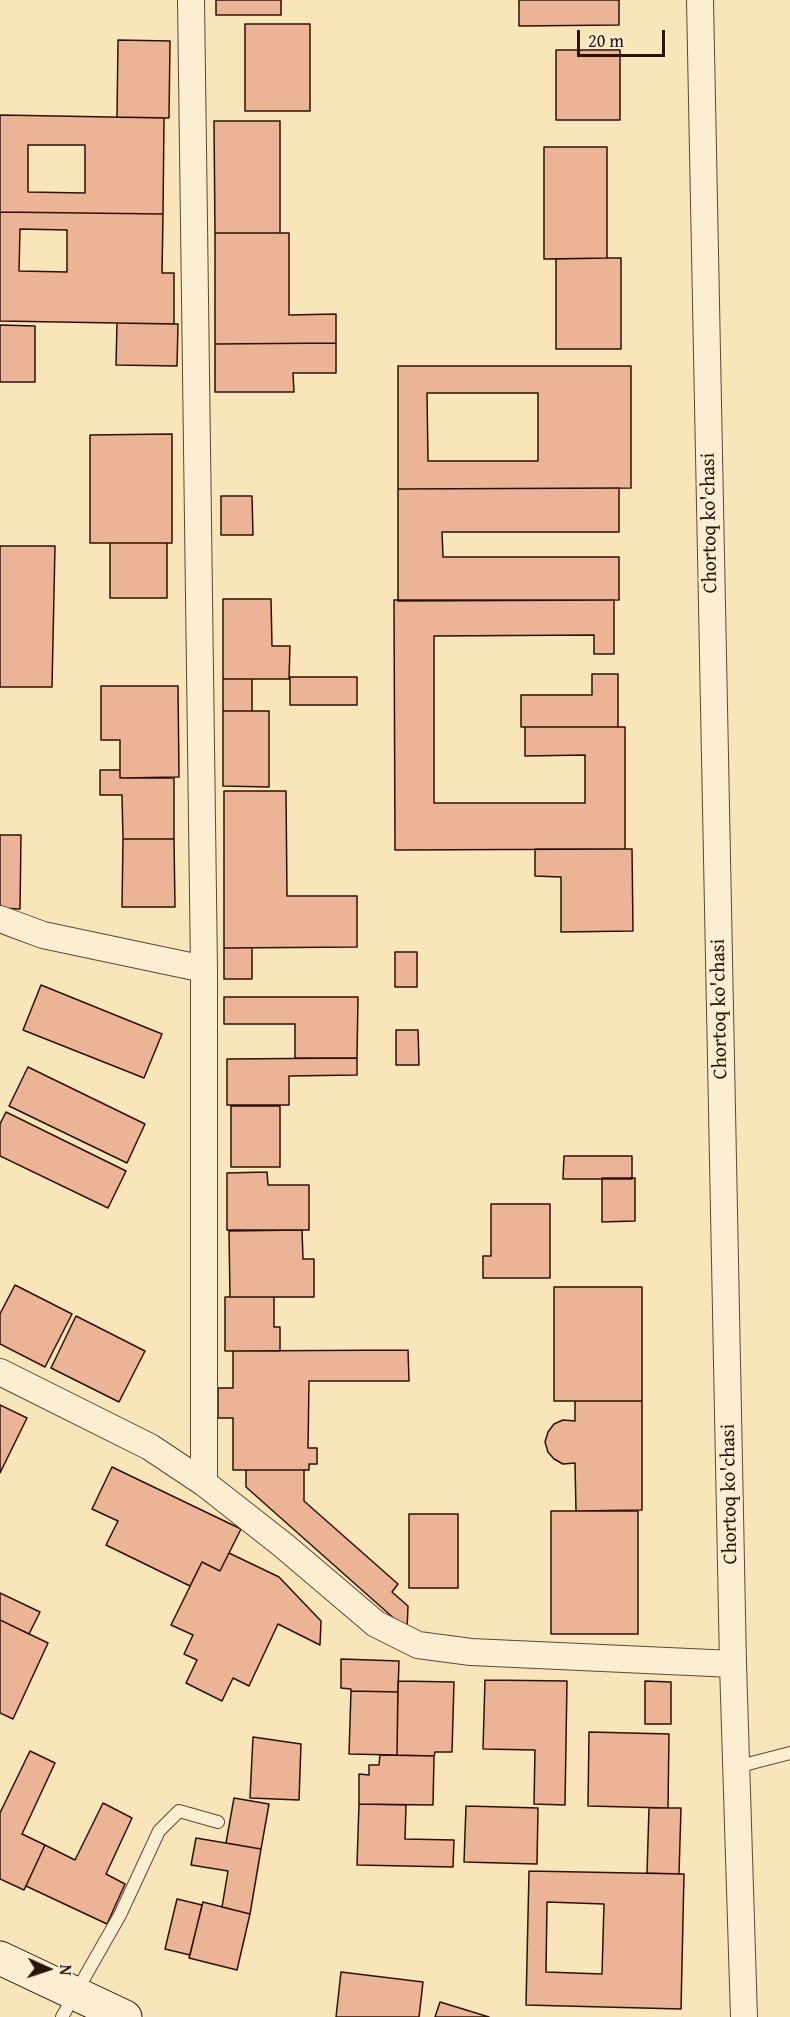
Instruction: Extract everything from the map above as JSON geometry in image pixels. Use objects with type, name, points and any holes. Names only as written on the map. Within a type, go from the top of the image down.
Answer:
[{"type":"street","points":[[191,0],[204,969],[204,1483]]},
{"type":"street","name":"Chortoq ko'chasi","points":[[700,0],[733,1664],[744,2017]]},
{"type":"street","points":[[0,919],[43,934],[204,969]]},
{"type":"street","points":[[0,1372],[150,1447],[204,1483],[283,1545],[376,1624],[418,1645],[471,1652],[733,1664]]},
{"type":"street","points":[[0,1958],[69,2006],[125,2017]]},
{"type":"lane","points":[[736,1767],[790,1753]]},
{"type":"lane","points":[[69,2006],[120,1915],[159,1831],[179,1811],[218,1822]]},
{"type":"building","points":[[216,0],[281,0],[281,15],[216,15]]},
{"type":"building","points":[[519,0],[619,0],[619,25],[519,26]]},
{"type":"building","points":[[245,24],[310,24],[310,111],[245,111]]},
{"type":"building","points":[[118,40],[170,41],[169,118],[117,117]]},
{"type":"building","points":[[556,50],[620,50],[620,120],[556,120]]},
{"type":"building","points":[[0,115],[164,118],[163,214],[0,212]],"holes":[[[28,145],[85,145],[85,193],[28,192]]]},
{"type":"building","points":[[214,121],[280,121],[280,233],[215,233]]},
{"type":"building","points":[[544,147],[607,147],[607,258],[544,259]]},
{"type":"building","points":[[0,212],[163,214],[162,273],[174,273],[174,324],[0,321]],"holes":[[[20,229],[67,230],[67,272],[19,271]]]},
{"type":"building","points":[[215,233],[289,233],[289,315],[336,314],[336,343],[215,344]]},
{"type":"building","points":[[621,258],[621,349],[556,349],[556,259]]},
{"type":"building","points":[[117,323],[178,324],[177,366],[116,365]]},
{"type":"building","points":[[0,325],[35,326],[35,382],[0,382]]},
{"type":"building","points":[[336,343],[336,373],[293,373],[294,392],[215,392],[215,344]]},
{"type":"building","points":[[398,366],[631,366],[631,488],[398,489]],"holes":[[[427,393],[538,393],[538,461],[428,461]]]},
{"type":"building","points":[[172,434],[172,543],[90,543],[90,435]]},
{"type":"building","points":[[619,488],[619,532],[442,532],[443,557],[619,557],[619,600],[398,601],[398,489]]},
{"type":"building","points":[[221,496],[252,496],[253,535],[221,535]]},
{"type":"building","points":[[110,543],[167,543],[167,598],[110,598]]},
{"type":"building","points":[[0,546],[55,546],[52,687],[0,687]]},
{"type":"building","points":[[223,599],[271,599],[272,646],[290,646],[289,679],[223,679]]},
{"type":"building","points":[[394,600],[614,600],[614,654],[594,654],[594,635],[434,636],[434,803],[585,803],[585,755],[525,756],[525,727],[625,727],[625,849],[395,850]]},
{"type":"building","points":[[592,674],[618,674],[618,727],[521,727],[521,695],[592,695]]},
{"type":"building","points":[[290,677],[357,677],[357,705],[290,705]]},
{"type":"building","points":[[223,679],[252,679],[252,711],[223,711]]},
{"type":"building","points":[[101,686],[178,686],[179,777],[120,778],[120,740],[101,740]]},
{"type":"building","points":[[223,711],[269,711],[269,787],[223,786]]},
{"type":"building","points":[[100,770],[120,770],[120,778],[174,778],[174,839],[123,839],[122,795],[100,795]]},
{"type":"building","points":[[224,791],[286,791],[287,896],[357,896],[357,947],[224,948]]},
{"type":"building","points":[[0,835],[21,835],[20,909],[0,908]]},
{"type":"building","points":[[123,839],[174,839],[175,907],[122,907]]},
{"type":"building","points":[[535,849],[632,849],[633,931],[561,932],[561,877],[535,876]]},
{"type":"building","points":[[224,948],[252,948],[252,979],[224,979]]},
{"type":"building","points":[[395,952],[417,952],[417,987],[395,987]]},
{"type":"building","points":[[41,985],[162,1034],[144,1078],[23,1030]]},
{"type":"building","points":[[224,997],[358,997],[357,1058],[295,1058],[295,1024],[224,1024]]},
{"type":"building","points":[[396,1030],[418,1030],[419,1065],[396,1065]]},
{"type":"building","points":[[357,1058],[357,1075],[289,1076],[289,1105],[227,1105],[227,1059]]},
{"type":"building","points":[[28,1067],[145,1124],[127,1163],[9,1106]]},
{"type":"building","points":[[231,1106],[280,1106],[280,1167],[231,1167]]},
{"type":"building","points":[[6,1112],[126,1171],[108,1208],[0,1156],[0,1124]]},
{"type":"building","points":[[564,1156],[632,1156],[632,1179],[563,1179]]},
{"type":"building","points":[[267,1172],[268,1185],[309,1185],[309,1230],[227,1230],[227,1173]]},
{"type":"building","points":[[602,1178],[635,1178],[635,1221],[602,1222]]},
{"type":"building","points":[[491,1204],[550,1204],[550,1278],[483,1278],[483,1256],[491,1256]]},
{"type":"building","points":[[302,1230],[303,1259],[314,1259],[314,1297],[230,1297],[229,1231]]},
{"type":"building","points":[[15,1285],[72,1314],[45,1367],[0,1344],[0,1314]]},
{"type":"building","points":[[554,1287],[642,1287],[642,1401],[554,1401]]},
{"type":"building","points":[[225,1297],[274,1297],[274,1327],[280,1327],[280,1351],[225,1351]]},
{"type":"building","points":[[76,1316],[145,1351],[119,1402],[51,1368]]},
{"type":"building","points":[[408,1350],[409,1381],[309,1381],[308,1448],[317,1448],[317,1464],[309,1464],[309,1470],[233,1470],[233,1418],[218,1418],[218,1388],[233,1388],[233,1351]]},
{"type":"building","points":[[575,1401],[642,1401],[642,1510],[576,1511],[575,1463],[563,1464],[554,1459],[548,1452],[545,1442],[554,1424],[563,1420],[575,1421]]},
{"type":"building","points":[[0,1405],[27,1418],[0,1473]]},
{"type":"building","points":[[112,1467],[241,1529],[220,1571],[202,1562],[190,1586],[106,1545],[118,1521],[92,1509]]},
{"type":"building","points":[[246,1470],[304,1470],[304,1501],[398,1584],[392,1592],[408,1606],[407,1630],[246,1487]]},
{"type":"building","points":[[551,1511],[638,1511],[638,1634],[551,1634]]},
{"type":"building","points":[[409,1514],[458,1514],[458,1588],[409,1588]]},
{"type":"building","points":[[229,1553],[279,1577],[321,1621],[320,1645],[278,1624],[249,1686],[233,1678],[222,1701],[186,1683],[197,1660],[184,1654],[193,1635],[171,1625],[202,1562],[220,1571]]},
{"type":"building","points":[[0,1593],[40,1612],[29,1634],[0,1620]]},
{"type":"building","points":[[0,1620],[48,1643],[13,1719],[0,1713]]},
{"type":"building","points":[[341,1659],[399,1661],[398,1692],[351,1691],[351,1689],[341,1688]]},
{"type":"building","points":[[485,1680],[567,1681],[565,1805],[534,1804],[535,1750],[483,1749]]},
{"type":"building","points":[[398,1681],[454,1682],[452,1752],[435,1752],[434,1756],[397,1755]]},
{"type":"building","points":[[645,1681],[671,1682],[671,1724],[645,1724]]},
{"type":"building","points":[[351,1691],[398,1692],[397,1755],[349,1754]]},
{"type":"building","points":[[589,1732],[669,1734],[668,1808],[588,1806]]},
{"type":"building","points":[[253,1737],[301,1744],[299,1800],[250,1798]]},
{"type":"building","points":[[30,1751],[55,1763],[22,1834],[45,1845],[24,1890],[0,1879],[0,1813]]},
{"type":"building","points":[[380,1755],[434,1756],[433,1805],[359,1804],[359,1774],[369,1775],[369,1765],[379,1765]]},
{"type":"building","points":[[234,1798],[269,1804],[261,1849],[226,1843]]},
{"type":"building","points":[[103,1803],[132,1818],[106,1874],[125,1884],[107,1924],[26,1886],[45,1845],[75,1860]]},
{"type":"building","points":[[359,1804],[406,1805],[405,1839],[454,1840],[453,1867],[357,1865]]},
{"type":"building","points":[[466,1806],[538,1808],[537,1864],[464,1862]]},
{"type":"building","points":[[649,1808],[681,1808],[679,1874],[647,1873]]},
{"type":"building","points":[[196,1838],[261,1849],[250,1914],[222,1907],[228,1871],[191,1865]]},
{"type":"building","points":[[529,1871],[684,1874],[681,2009],[526,2005]],"holes":[[[547,1902],[604,1904],[602,1974],[546,1972]]]},
{"type":"building","points":[[177,1899],[202,1905],[190,1955],[165,1949]]},
{"type":"building","points":[[203,1902],[250,1914],[237,1970],[189,1958]]},
{"type":"building","points":[[341,1972],[423,1982],[419,2017],[336,2017]]},
{"type":"building","points":[[440,2002],[489,2017],[435,2017]]}]
